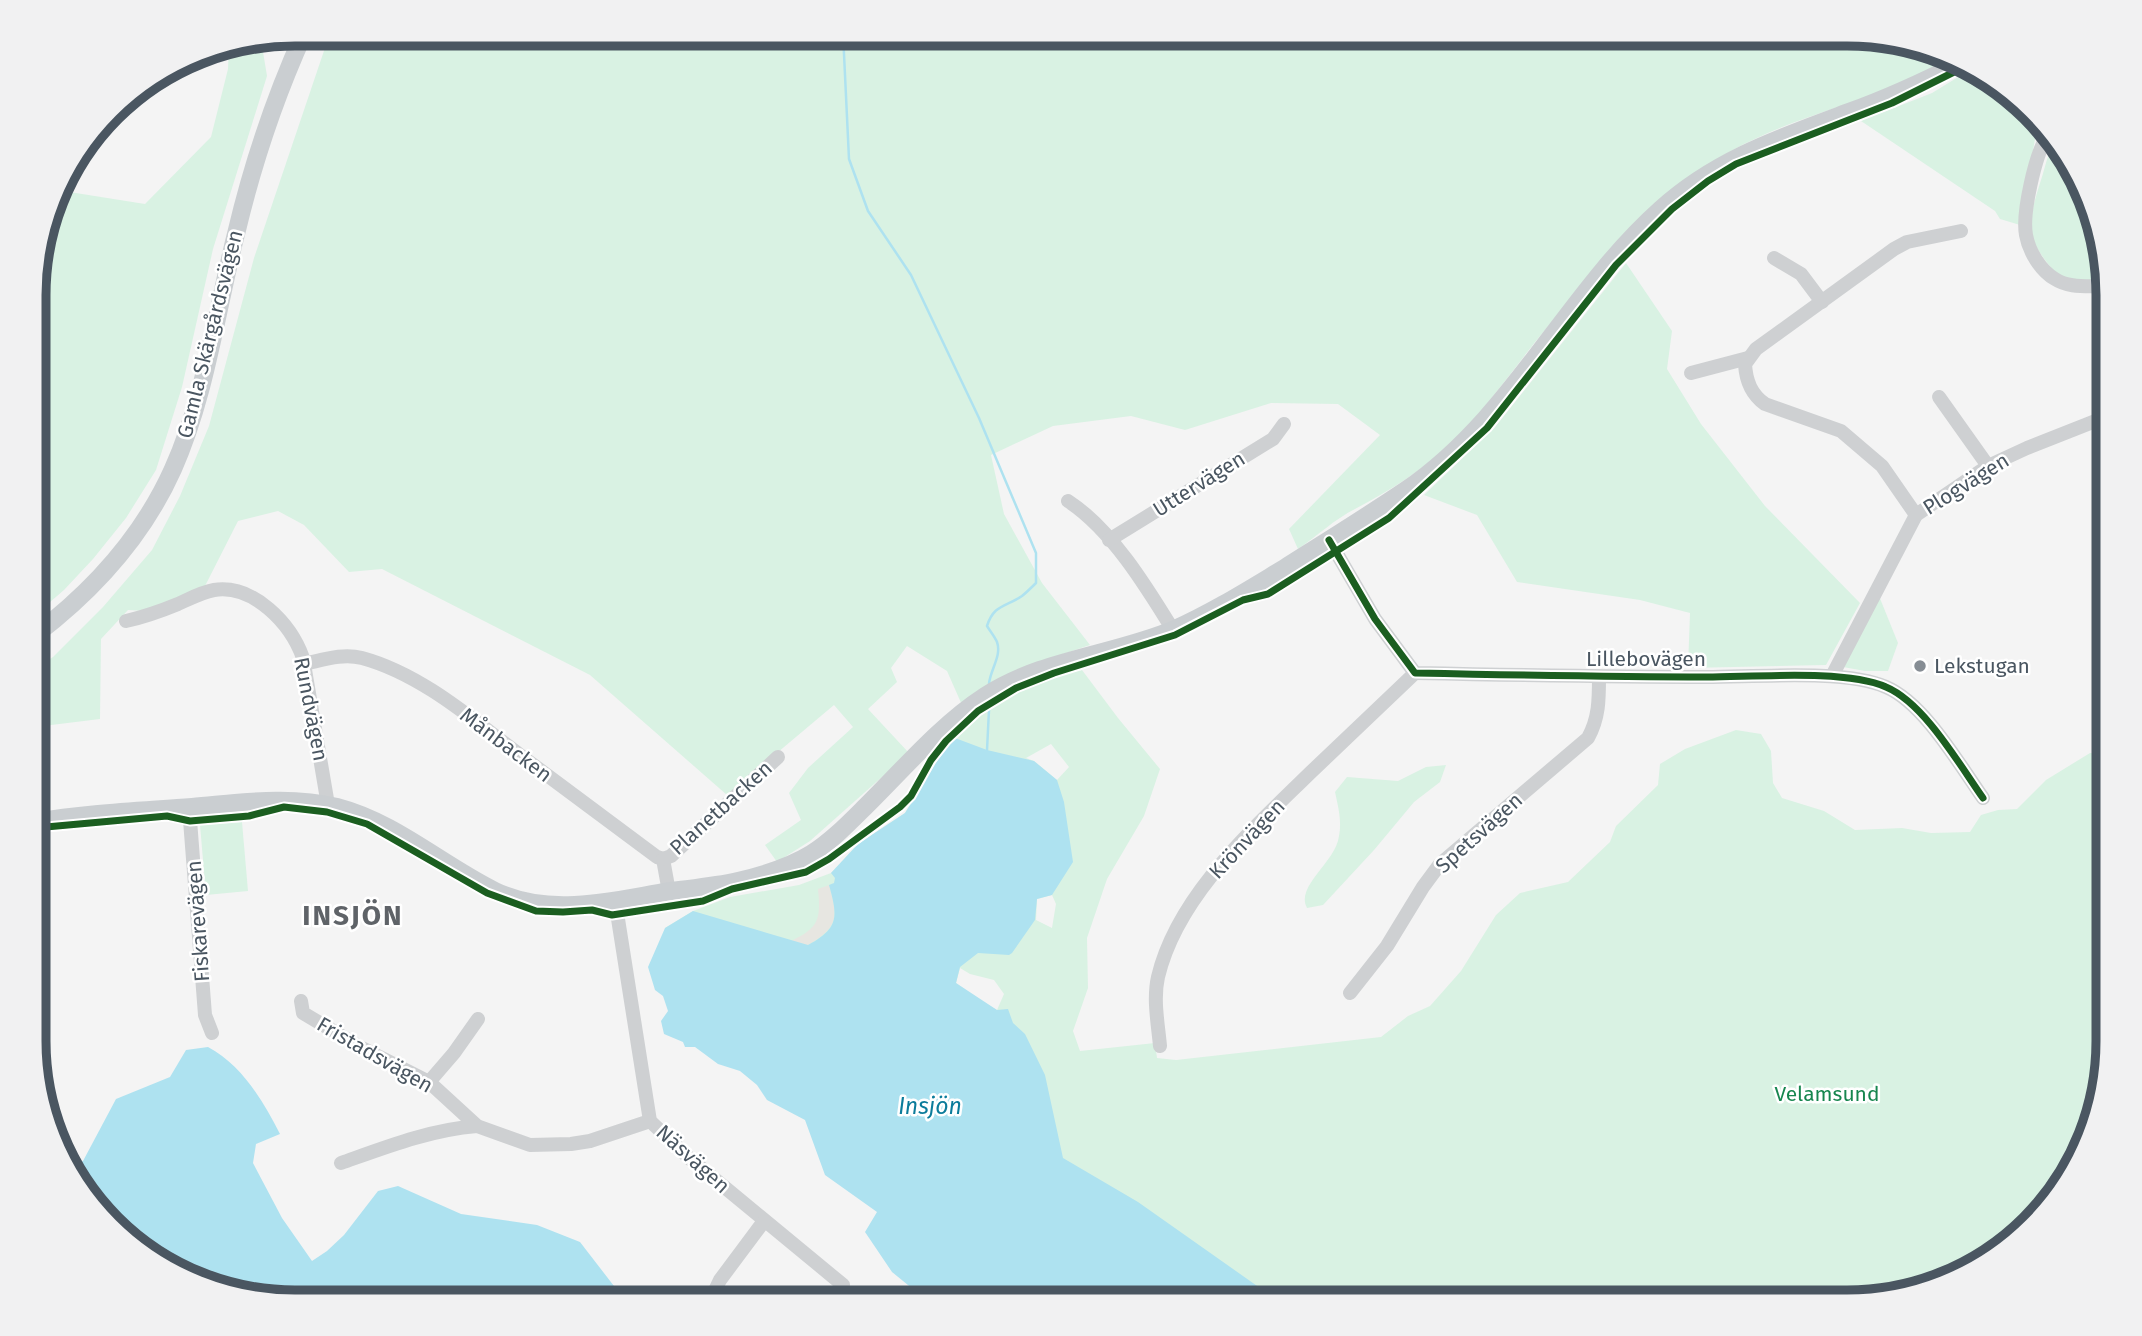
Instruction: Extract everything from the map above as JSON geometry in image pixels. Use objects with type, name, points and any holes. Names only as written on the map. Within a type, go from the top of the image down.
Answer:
[{"type":"main road","name":"Gamla Skärgårdsvägen","points":[[46,627],[85,594],[120,554],[142,524],[173,470],[199,393],[236,230],[253,172],[275,103],[299,46]]},
{"type":"main road","points":[[46,821],[105,813],[284,801],[328,805],[345,809],[402,835],[501,894],[538,904],[562,906],[730,883],[775,872],[794,863],[837,834],[965,710],[988,694],[1045,668],[1173,630],[1227,603],[1407,489],[1465,442],[1502,400],[1611,260],[1659,210],[1709,172],[1733,158],[1889,97],[1951,68]]},
{"type":"street","points":[[2044,142],[2030,185],[2025,233],[2029,246],[2045,272],[2056,281],[2067,285],[2096,286]]},
{"type":"street","points":[[1916,515],[1882,466],[1840,431],[1765,404],[1758,399],[1747,382],[1745,365],[1756,349],[1907,242],[1961,231]]},
{"type":"street","points":[[1774,258],[1801,274],[1822,302]]},
{"type":"street","points":[[1692,373],[1748,358]]},
{"type":"street","points":[[1939,397],[1989,466]]},
{"type":"street","name":"Plogvägen","points":[[1832,676],[1916,515],[1989,466],[2096,421]]},
{"type":"street","name":"Uttervägen","points":[[1109,540],[1273,439],[1284,424]]},
{"type":"street","points":[[1068,501],[1083,511],[1109,540],[1146,587],[1173,630]]},
{"type":"street","points":[[1329,540],[1375,619],[1415,673]]},
{"type":"street","name":"Rundvägen","points":[[126,621],[160,612],[207,591],[228,590],[252,599],[279,616],[295,638],[304,664],[328,805]]},
{"type":"street","name":"Månbacken","points":[[304,664],[346,656],[362,658],[405,675],[453,706],[656,857],[663,859]]},
{"type":"street","name":"Lillebovägen","points":[[1415,673],[1599,677],[1832,676],[1860,680],[1888,687],[1915,706],[1983,798]]},
{"type":"street","name":"Krönvägen","points":[[1160,1046],[1156,996],[1158,977],[1169,946],[1211,874],[1271,811],[1415,673]]},
{"type":"street","name":"Spetsvägen","points":[[1350,993],[1387,946],[1440,864],[1588,738],[1599,709],[1599,677]]},
{"type":"street","name":"Planetbacken","points":[[663,859],[671,856],[778,757]]},
{"type":"street","name":"Fiskarevägen","points":[[189,807],[205,1015],[212,1033]]},
{"type":"street","points":[[663,859],[669,892]]},
{"type":"street","name":"Näsvägen","points":[[615,900],[650,1121],[672,1144],[843,1285]]},
{"type":"street","name":"Fristadsvägen","points":[[301,1001],[303,1013],[360,1047],[429,1082],[477,1126],[530,1144],[571,1144],[608,1136],[650,1121]]},
{"type":"street","points":[[429,1082],[478,1019]]},
{"type":"street","points":[[341,1163],[417,1136],[452,1128],[477,1126]]},
{"type":"street","points":[[715,1290],[764,1221]]},
{"type":"green space","points":[[326,46],[1864,46],[1896,50],[1941,63],[1895,87],[1788,125],[1736,148],[1689,180],[1598,268],[1480,413],[1443,451],[1407,478],[1340,518],[1298,549],[1289,529],[1380,435],[1338,404],[1271,403],[1185,430],[1131,416],[1053,426],[991,455],[1004,514],[1042,583],[1090,645],[1042,661],[962,705],[947,671],[907,646],[891,668],[897,682],[868,709],[909,753],[810,841],[777,862],[765,845],[801,820],[789,793],[808,768],[853,727],[834,705],[727,795],[590,675],[382,569],[349,572],[304,525],[278,511],[238,521],[205,586],[145,611],[128,610],[101,639],[100,719],[46,726],[46,662],[103,607],[152,550],[180,496],[209,426],[254,258]]},
{"type":"green space","points":[[262,48],[267,76],[213,249],[182,387],[156,470],[126,518],[93,559],[46,606],[46,278],[50,246],[64,199],[67,192],[145,204],[211,137],[228,69],[229,54]]},
{"type":"green space","points":[[1963,74],[2012,107],[2039,135],[2035,139],[2020,225],[2000,219],[1995,211],[1861,121],[1932,93]]},
{"type":"green space","points":[[2050,152],[2055,156],[2078,199],[2092,246],[2096,281],[2061,279],[2035,244],[2032,211]]},
{"type":"green space","points":[[1626,263],[1672,331],[1667,369],[1701,424],[1765,506],[1860,603],[1826,665],[1688,668],[1690,613],[1640,600],[1517,582],[1477,515],[1424,495],[1495,427]]},
{"type":"green space","points":[[1879,596],[1898,643],[1888,671],[1843,667]]},
{"type":"green space","name":"Velamsund","points":[[1082,670],[1160,769],[1144,816],[1107,879],[1087,938],[1088,988],[1073,1031],[1080,1051],[1155,1043],[1157,1058],[1176,1060],[1381,1037],[1408,1016],[1430,1006],[1461,971],[1496,915],[1520,893],[1568,882],[1610,842],[1616,826],[1658,785],[1660,764],[1685,749],[1736,730],[1761,734],[1771,751],[1773,783],[1782,798],[1824,811],[1855,830],[1902,828],[1931,833],[1970,832],[1981,815],[1998,810],[2017,809],[2046,780],[2090,753],[2096,753],[2096,1058],[2092,1090],[2078,1137],[2055,1180],[2035,1206],[2012,1229],[1986,1249],[1958,1265],[1896,1286],[1864,1290],[960,1290],[917,1209],[665,928],[693,911],[730,897],[799,885],[831,873],[858,844],[905,813],[942,753],[981,712],[1018,691],[1055,676]],"holes":[[[1051,744],[1069,767],[1057,780],[1034,761],[1026,758]],[[1052,895],[1056,904],[1052,928],[1036,920],[1037,899]],[[960,968],[970,974],[994,980],[1004,994],[997,1010],[956,983]]]},
{"type":"green space","points":[[1446,765],[1440,782],[1414,802],[1323,905],[1307,908],[1305,900],[1311,882],[1336,846],[1340,825],[1335,792],[1347,777],[1398,781],[1426,767]]},
{"type":"green space","points":[[242,822],[248,891],[206,895],[200,825]]},
{"type":"sand","points":[[829,885],[834,905],[831,927],[808,945],[791,941],[813,927],[819,908],[818,889]]},
{"type":"water","name":"Insjön","points":[[955,738],[987,750],[1034,761],[1057,780],[1064,802],[1073,862],[1052,895],[1037,899],[1035,920],[1012,953],[978,953],[960,967],[956,983],[997,1010],[1008,1009],[1013,1023],[1025,1034],[1045,1075],[1063,1158],[1138,1202],[1261,1290],[914,1290],[892,1272],[865,1232],[877,1212],[825,1175],[805,1120],[767,1100],[757,1085],[740,1071],[718,1064],[695,1047],[685,1047],[683,1042],[664,1034],[661,1021],[668,1011],[663,996],[655,990],[648,967],[665,928],[693,911],[808,945],[818,939],[834,921],[834,905],[829,885],[834,883],[835,878],[831,873],[858,844],[905,813],[942,753]]},
{"type":"water","points":[[208,1047],[231,1064],[259,1097],[280,1134],[256,1144],[253,1163],[282,1218],[312,1261],[344,1235],[378,1191],[398,1186],[461,1214],[537,1225],[580,1242],[617,1290],[278,1290],[230,1282],[184,1265],[156,1249],[118,1218],[87,1180],[77,1163],[83,1161],[116,1099],[170,1077],[186,1050]]},
{"type":"waterway","points":[[844,46],[849,159],[868,211],[911,275],[979,418],[1036,553],[1036,583],[1022,596],[997,610],[987,626],[998,647],[989,684]]},
{"type":"waterway","points":[[987,750],[989,710]]},
{"type":"cycle path","points":[[46,827],[167,816],[190,821],[249,816],[284,807],[327,812],[367,824],[487,893],[536,911],[592,910],[612,915],[703,901],[732,889],[806,872],[829,859],[900,807],[911,796],[931,760],[946,741],[978,711],[1016,688],[1054,673],[1175,635],[1243,600],[1268,594],[1389,518],[1487,428],[1616,265],[1672,209],[1708,181],[1736,164],[1892,103],[1957,71]]},
{"type":"cycle path","points":[[1329,540],[1375,619],[1415,673],[1670,677],[1799,675],[1869,681],[1886,687],[1914,706],[1940,736],[1983,798]]},
{"type":"place","name":"Lekstugan","points":[[1920,666]]},
{"type":"district","name":"INSJÖN","points":[[353,915]]}]
